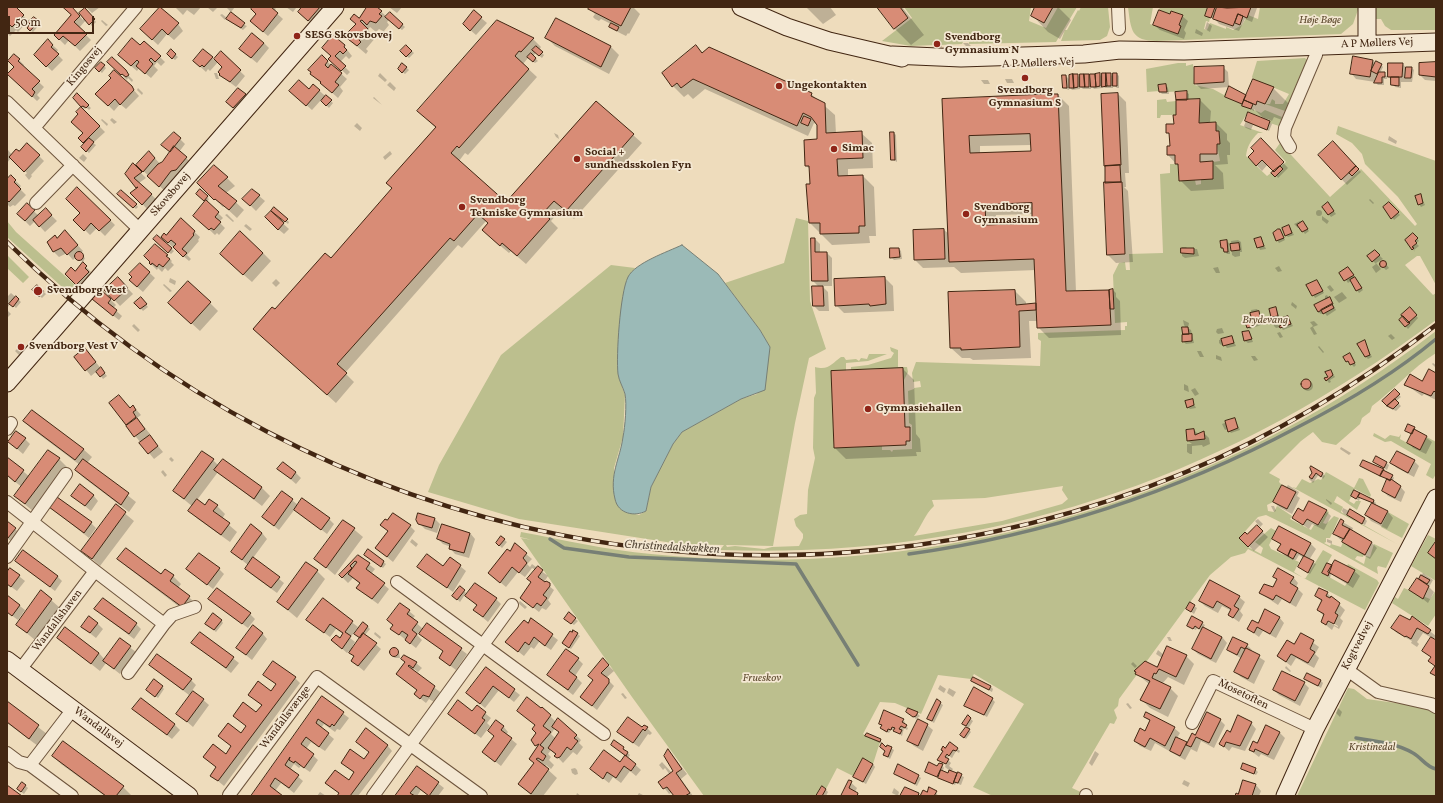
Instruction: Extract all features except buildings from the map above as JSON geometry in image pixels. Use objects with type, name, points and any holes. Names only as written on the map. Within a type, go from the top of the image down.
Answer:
[{"type":"street","name":"Kingosvej","points":[[34,128],[136,7]]},
{"type":"street","name":"Skovsbovej","points":[[7,383],[335,7]]},
{"type":"street","name":"A P Møllers Vej","points":[[741,7],[787,27],[829,41],[922,63],[951,66],[1128,61],[1184,51],[1436,42]]},
{"type":"street","points":[[1118,7],[1119,30]]},
{"type":"street","points":[[1367,7],[1367,44]]},
{"type":"street","points":[[1290,147],[1284,137],[1285,128],[1316,55],[1317,46]]},
{"type":"street","points":[[7,102],[140,230]]},
{"type":"street","points":[[36,203],[73,165]]},
{"type":"street","points":[[7,557],[66,474]]},
{"type":"street","name":"Kogtvedvej","points":[[1285,796],[1315,729],[1436,498]]},
{"type":"street","points":[[7,502],[164,624]]},
{"type":"street","name":"Wandallshaven","points":[[14,665],[95,571]]},
{"type":"street","points":[[397,582],[604,734]]},
{"type":"street","points":[[373,796],[411,746],[512,605]]},
{"type":"street","points":[[128,672],[172,615],[195,607]]},
{"type":"street","name":"Wandallsvej","points":[[14,665],[189,796]]},
{"type":"street","points":[[1346,669],[1378,692],[1431,704],[1436,707]]},
{"type":"street","name":"Wandallsvænge","points":[[229,795],[317,677],[481,796]]},
{"type":"street","name":"Mosetoften","points":[[1192,723],[1213,681],[1315,729]]},
{"type":"street","points":[[30,765],[73,709]]},
{"type":"street","points":[[7,753],[19,762],[30,765],[72,796]]},
{"type":"green space","points":[[904,7],[1031,7],[1029,21],[1046,28],[1058,7],[1077,7],[1056,42],[969,44],[969,42],[963,42],[962,44],[940,45],[940,42],[934,43],[934,45],[911,46],[882,41],[912,18]]},
{"type":"green space","points":[[1081,7],[1108,7],[1110,27],[1107,36],[1100,40],[1061,41],[1065,30],[1067,30]]},
{"type":"green space","name":"Høje Bøge","points":[[1128,7],[1153,7],[1150,24],[1178,34],[1183,15],[1171,11],[1170,14],[1159,10],[1160,7],[1208,7],[1205,15],[1210,18],[1209,22],[1206,21],[1204,29],[1207,30],[1210,23],[1233,30],[1242,25],[1248,15],[1258,19],[1260,7],[1359,7],[1353,24],[1341,34],[1157,41],[1142,39],[1134,33],[1130,22]]},
{"type":"green space","points":[[1374,7],[1436,7],[1436,30],[1391,30],[1385,26],[1381,19],[1375,19]]},
{"type":"green space","points":[[1305,58],[1307,60],[1285,111],[1265,104],[1270,104],[1272,99],[1275,101],[1275,104],[1283,104],[1289,94],[1253,79],[1252,77],[1257,61]]},
{"type":"green space","name":"Brydevang","points":[[1178,63],[1186,63],[1186,66],[1193,64],[1194,85],[1213,89],[1224,95],[1228,88],[1225,97],[1261,113],[1265,110],[1282,117],[1279,126],[1270,123],[1270,120],[1248,112],[1240,125],[1263,133],[1258,133],[1251,141],[1247,149],[1246,156],[1267,176],[1271,173],[1275,177],[1283,170],[1280,167],[1286,162],[1275,150],[1280,143],[1330,197],[1361,169],[1415,226],[1417,224],[1398,197],[1365,164],[1362,154],[1352,143],[1336,134],[1338,126],[1436,161],[1436,285],[1420,256],[1417,256],[1405,265],[1433,295],[1436,293],[1436,320],[1355,376],[1271,425],[1186,466],[1099,499],[1009,524],[916,540],[819,549],[720,550],[724,545],[679,544],[519,519],[428,492],[439,465],[501,355],[611,265],[635,268],[628,278],[618,375],[625,395],[623,437],[614,468],[615,500],[623,511],[639,515],[646,511],[651,487],[673,444],[682,432],[741,399],[757,394],[770,347],[760,330],[725,283],[784,263],[796,218],[808,221],[810,301],[826,349],[809,358],[795,423],[773,546],[726,545],[727,547],[735,546],[764,549],[772,547],[799,546],[803,538],[803,534],[796,526],[794,519],[800,515],[807,514],[808,490],[815,458],[813,448],[814,398],[816,393],[815,367],[827,367],[841,357],[844,357],[846,360],[856,359],[859,361],[861,358],[867,359],[869,354],[887,354],[868,361],[846,363],[846,371],[831,371],[834,448],[882,446],[882,450],[890,450],[892,452],[893,450],[912,449],[912,425],[909,423],[908,391],[921,387],[920,381],[913,382],[912,373],[916,362],[1040,366],[1041,341],[1038,339],[1038,333],[1125,330],[1127,322],[1115,323],[1113,275],[1119,263],[1125,262],[1126,270],[1130,270],[1129,254],[1163,253],[1160,174],[1170,173],[1170,164],[1178,164],[1179,180],[1195,180],[1196,185],[1201,184],[1201,179],[1213,179],[1213,162],[1220,161],[1217,144],[1220,144],[1219,131],[1216,131],[1216,122],[1199,123],[1200,99],[1187,100],[1187,91],[1167,92],[1166,84],[1158,85],[1159,91],[1147,92],[1146,69]],"holes":[[[1063,486],[1062,490],[1068,499],[1062,504],[1002,521],[914,536],[934,506],[932,500],[985,498]]]},
{"type":"green space","points":[[1166,99],[1167,102],[1176,101],[1176,115],[1161,115],[1160,118],[1157,118],[1157,100]]},
{"type":"green space","points":[[7,221],[16,232],[74,284],[80,287],[72,296],[7,237]]},
{"type":"green space","points":[[7,255],[29,277],[23,283],[7,268]]},
{"type":"green space","name":"Frueskov","points":[[1436,331],[1436,353],[1419,365],[1372,406],[1370,412],[1362,418],[1360,424],[1336,445],[1322,442],[1313,432],[1301,441],[1269,473],[1280,479],[1279,482],[1282,485],[1273,502],[1267,505],[1268,511],[1274,512],[1277,506],[1292,516],[1290,519],[1311,530],[1314,525],[1319,525],[1327,511],[1329,512],[1323,523],[1326,524],[1334,516],[1339,518],[1330,538],[1326,538],[1326,542],[1324,543],[1330,546],[1331,544],[1341,547],[1343,542],[1364,554],[1363,557],[1357,556],[1355,559],[1364,564],[1366,556],[1370,557],[1374,544],[1393,553],[1386,568],[1378,566],[1378,574],[1311,537],[1266,515],[1258,517],[1239,538],[1248,547],[1261,554],[1263,548],[1255,542],[1271,528],[1276,531],[1269,545],[1271,549],[1299,562],[1294,572],[1303,577],[1248,549],[1245,553],[1231,557],[1210,575],[1119,699],[1118,706],[1114,710],[1117,718],[1114,724],[1110,723],[1072,788],[1083,793],[1081,796],[993,796],[973,787],[1024,704],[974,674],[971,679],[938,675],[921,714],[895,703],[880,702],[863,734],[880,742],[873,764],[863,758],[853,776],[837,768],[826,789],[821,786],[816,796],[704,796],[632,697],[521,538],[532,540],[520,537],[521,532],[618,550],[651,554],[756,560],[860,556],[963,542],[1065,518],[1164,485],[1259,442],[1350,391]]},
{"type":"green space","points":[[890,347],[898,350],[898,367],[907,367],[908,372],[904,380],[903,368],[851,370],[851,367],[868,365],[891,358],[894,353],[891,351]]},
{"type":"green space","points":[[1374,433],[1385,439],[1390,435],[1399,437],[1401,434],[1400,439],[1420,450],[1427,437],[1436,442],[1436,474],[1433,479],[1426,475],[1431,464],[1391,441],[1385,442],[1373,436]]},
{"type":"green space","points":[[1326,472],[1354,488],[1359,478],[1363,479],[1371,495],[1370,497],[1355,489],[1349,501],[1354,504],[1356,501],[1361,501],[1357,510],[1337,496],[1334,502],[1343,507],[1341,512],[1397,544],[1292,487],[1296,488],[1302,479],[1310,483],[1318,479],[1321,480]]},
{"type":"green space","points":[[1388,512],[1409,524],[1402,538],[1381,527]]},
{"type":"green space","points":[[1428,535],[1436,539],[1428,553],[1436,559],[1436,581],[1411,566]]},
{"type":"green space","points":[[1323,550],[1332,555],[1322,573],[1345,586],[1355,571],[1347,566],[1348,564],[1377,580],[1379,583],[1365,610],[1305,579]]},
{"type":"green space","points":[[1404,588],[1430,599],[1436,590],[1436,614],[1428,626],[1392,603],[1395,597],[1398,599]]},
{"type":"green space","name":"Kristinedal","points":[[1348,688],[1354,689],[1367,699],[1431,708],[1436,712],[1436,796],[1297,796]]},
{"type":"water","points":[[682,245],[718,274],[760,330],[770,347],[765,390],[741,399],[682,432],[673,444],[651,487],[646,511],[632,514],[623,511],[620,508],[615,499],[613,490],[614,475],[622,445],[626,416],[625,394],[619,377],[618,365],[619,325],[625,285],[628,277],[637,267],[652,258]]},
{"type":"waterway","points":[[909,554],[960,546],[1060,523],[1109,508],[1205,472],[1334,408],[1387,376],[1436,339]]},
{"type":"waterway","name":"Christinedalsbækken","points":[[550,539],[564,548],[629,557],[796,564],[858,665]]},
{"type":"waterway","name":"Christinedalsbækken","points":[[1356,738],[1400,747],[1413,753],[1429,766],[1436,769]]},
{"type":"railway","points":[[7,242],[131,347],[266,431],[410,494],[562,535],[717,554],[875,550],[1032,523],[1186,472],[1252,442],[1347,388],[1407,347],[1436,325]]},
{"type":"place","name":"SESG Skovsbovej","points":[[297,36]]},
{"type":"place","name":"Svendborg Gymnasium N","points":[[937,44]]},
{"type":"place","name":"Svendborg Gymnasium S","points":[[1025,78]]},
{"type":"place","name":"Ungekontakten","points":[[779,86]]},
{"type":"place","name":"Simac","points":[[834,149]]},
{"type":"place","name":"Social + sundhedsskolen Fyn","points":[[577,159]]},
{"type":"place","name":"Svendborg Tekniske Gymnasium","points":[[462,207]]},
{"type":"place","name":"Svendborg Gymnasium","points":[[966,214]]},
{"type":"place","name":"Svendborg Vest","points":[[38,291]]},
{"type":"place","name":"Svendborg Vest V","points":[[21,347]]},
{"type":"place","name":"Gymnasiehallen","points":[[868,409]]}]
